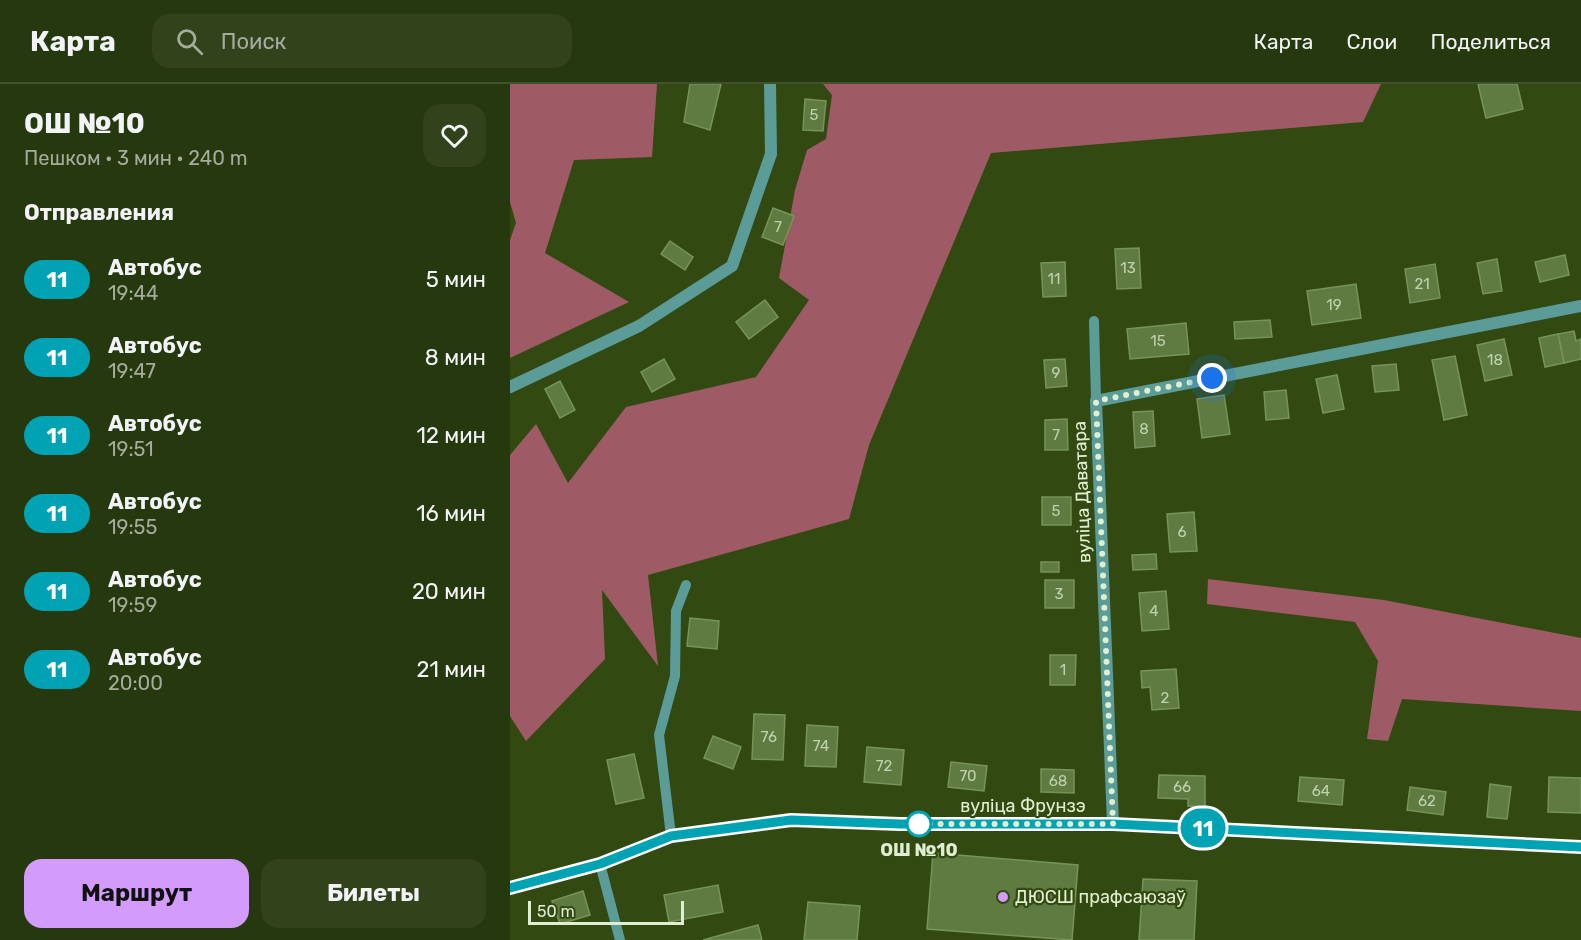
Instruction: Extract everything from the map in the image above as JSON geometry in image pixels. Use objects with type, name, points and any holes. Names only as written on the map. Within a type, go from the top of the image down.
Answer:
[{"type":"street","points":[[510,387],[639,326],[732,266],[771,153],[770,84]]},
{"type":"street","name":"вуліца Даватара","points":[[1113,824],[1096,401],[1581,306]]},
{"type":"street","name":"вуліца Фрунзэ","points":[[510,888],[600,864],[671,836],[791,820],[900,824],[1113,824],[1581,847]]},
{"type":"lane","points":[[1094,321],[1096,401]]},
{"type":"lane","points":[[671,836],[659,735],[675,676],[676,611],[686,585]]},
{"type":"lane","points":[[600,864],[620,940]]},
{"type":"shaded area","points":[[510,84],[657,84],[652,157],[574,160],[545,253],[629,302],[510,358],[510,240],[516,223],[510,202]]},
{"type":"shaded area","points":[[823,84],[1381,84],[1363,122],[991,153],[869,445],[849,519],[648,575],[658,666],[602,590],[605,659],[526,741],[510,716],[510,455],[536,424],[568,483],[626,407],[756,377],[809,300],[779,278],[795,190],[807,150],[826,139],[832,95]]},
{"type":"shaded area","points":[[1208,579],[1384,600],[1581,638],[1581,711],[1402,699],[1388,741],[1367,739],[1378,661],[1355,622],[1207,604]]},
{"type":"building","points":[[690,84],[721,84],[710,130],[684,122]]},
{"type":"building","points":[[1478,84],[1517,84],[1523,109],[1486,118]]},
{"type":"building","points":[[805,99],[826,101],[823,131],[803,130]]},
{"type":"building","points":[[773,208],[794,216],[783,245],[762,237]]},
{"type":"building","points":[[670,241],[693,257],[685,270],[661,254]]},
{"type":"building","points":[[1139,248],[1141,288],[1117,289],[1115,249]]},
{"type":"building","points":[[1565,255],[1569,275],[1540,282],[1535,262]]},
{"type":"building","points":[[1497,259],[1502,291],[1483,294],[1477,263]]},
{"type":"building","points":[[1065,262],[1066,296],[1043,297],[1041,263]]},
{"type":"building","points":[[1435,264],[1440,298],[1410,303],[1405,269]]},
{"type":"building","points":[[1356,284],[1361,318],[1312,325],[1307,291]]},
{"type":"building","points":[[765,300],[778,317],[749,339],[736,322]]},
{"type":"building","points":[[1270,320],[1272,337],[1235,339],[1234,322]]},
{"type":"building","points":[[1186,323],[1189,354],[1130,359],[1127,329]]},
{"type":"building","points":[[1574,331],[1576,341],[1581,339],[1581,359],[1564,363],[1558,334]]},
{"type":"building","points":[[1558,334],[1564,363],[1545,367],[1539,338]]},
{"type":"building","points":[[1504,339],[1512,375],[1485,381],[1477,345]]},
{"type":"building","points":[[1455,356],[1467,415],[1444,420],[1432,360]]},
{"type":"building","points":[[664,359],[675,379],[652,392],[641,372]]},
{"type":"building","points":[[1065,359],[1067,386],[1046,388],[1044,360]]},
{"type":"building","points":[[1396,364],[1399,390],[1375,392],[1372,366]]},
{"type":"building","points":[[1337,375],[1344,409],[1323,413],[1316,379]]},
{"type":"building","points":[[560,381],[575,410],[560,418],[545,389]]},
{"type":"building","points":[[1286,390],[1289,418],[1266,420],[1264,392]]},
{"type":"building","points":[[1224,395],[1230,434],[1202,438],[1197,399]]},
{"type":"building","points":[[1153,411],[1155,446],[1135,448],[1133,412]]},
{"type":"building","points":[[1067,419],[1068,450],[1045,450],[1045,420]]},
{"type":"building","points":[[1042,497],[1071,497],[1071,525],[1042,525]]},
{"type":"building","points":[[1194,512],[1197,551],[1170,552],[1167,514]]},
{"type":"building","points":[[1156,554],[1157,569],[1133,570],[1132,555]]},
{"type":"building","points":[[1041,562],[1059,562],[1059,572],[1041,572]]},
{"type":"building","points":[[1045,580],[1074,580],[1074,608],[1045,608]]},
{"type":"building","points":[[1166,591],[1169,629],[1142,631],[1139,593]]},
{"type":"building","points":[[690,618],[719,621],[717,649],[687,646]]},
{"type":"building","points":[[1050,655],[1076,655],[1075,685],[1050,685]]},
{"type":"building","points":[[1176,669],[1179,708],[1152,710],[1150,687],[1142,688],[1141,671]]},
{"type":"building","points":[[754,714],[785,715],[783,760],[752,759]]},
{"type":"building","points":[[807,725],[838,727],[836,767],[805,766]]},
{"type":"building","points":[[713,736],[741,747],[733,769],[704,758]]},
{"type":"building","points":[[867,747],[904,750],[901,785],[864,782]]},
{"type":"building","points":[[634,754],[644,798],[616,804],[607,760]]},
{"type":"building","points":[[951,762],[987,766],[984,791],[948,787]]},
{"type":"building","points":[[1041,769],[1074,770],[1074,793],[1041,792]]},
{"type":"building","points":[[1159,775],[1205,776],[1205,807],[1188,806],[1188,799],[1158,798]]},
{"type":"building","points":[[1300,777],[1344,780],[1342,805],[1298,801]]},
{"type":"building","points":[[1549,777],[1581,778],[1581,813],[1548,812]]},
{"type":"building","points":[[1490,784],[1511,787],[1507,819],[1487,817]]},
{"type":"building","points":[[1410,787],[1446,792],[1443,815],[1407,810]]},
{"type":"building","name":"ДЮСШ прафсаюзаў","points":[[933,853],[1078,865],[1072,940],[927,929]]},
{"type":"building","points":[[1143,879],[1197,881],[1194,940],[1139,940]]},
{"type":"building","points":[[718,885],[723,912],[669,922],[664,895]]},
{"type":"building","points":[[583,891],[590,915],[560,924],[552,901]]},
{"type":"building","points":[[808,902],[860,906],[857,940],[804,940]]},
{"type":"building","points":[[758,925],[762,940],[703,940]]},
{"type":"bus line","name":"11","points":[[510,888],[600,864],[671,836],[791,820],[900,824],[1113,824],[1581,847]]},
{"type":"place","name":"ОШ №10","points":[[919,824]]},
{"type":"place","name":"ДЮСШ прафсаюзаў","points":[[1003,897]]},
{"type":"route","points":[[919,824],[1113,824],[1096,401],[1212,378]]}]
